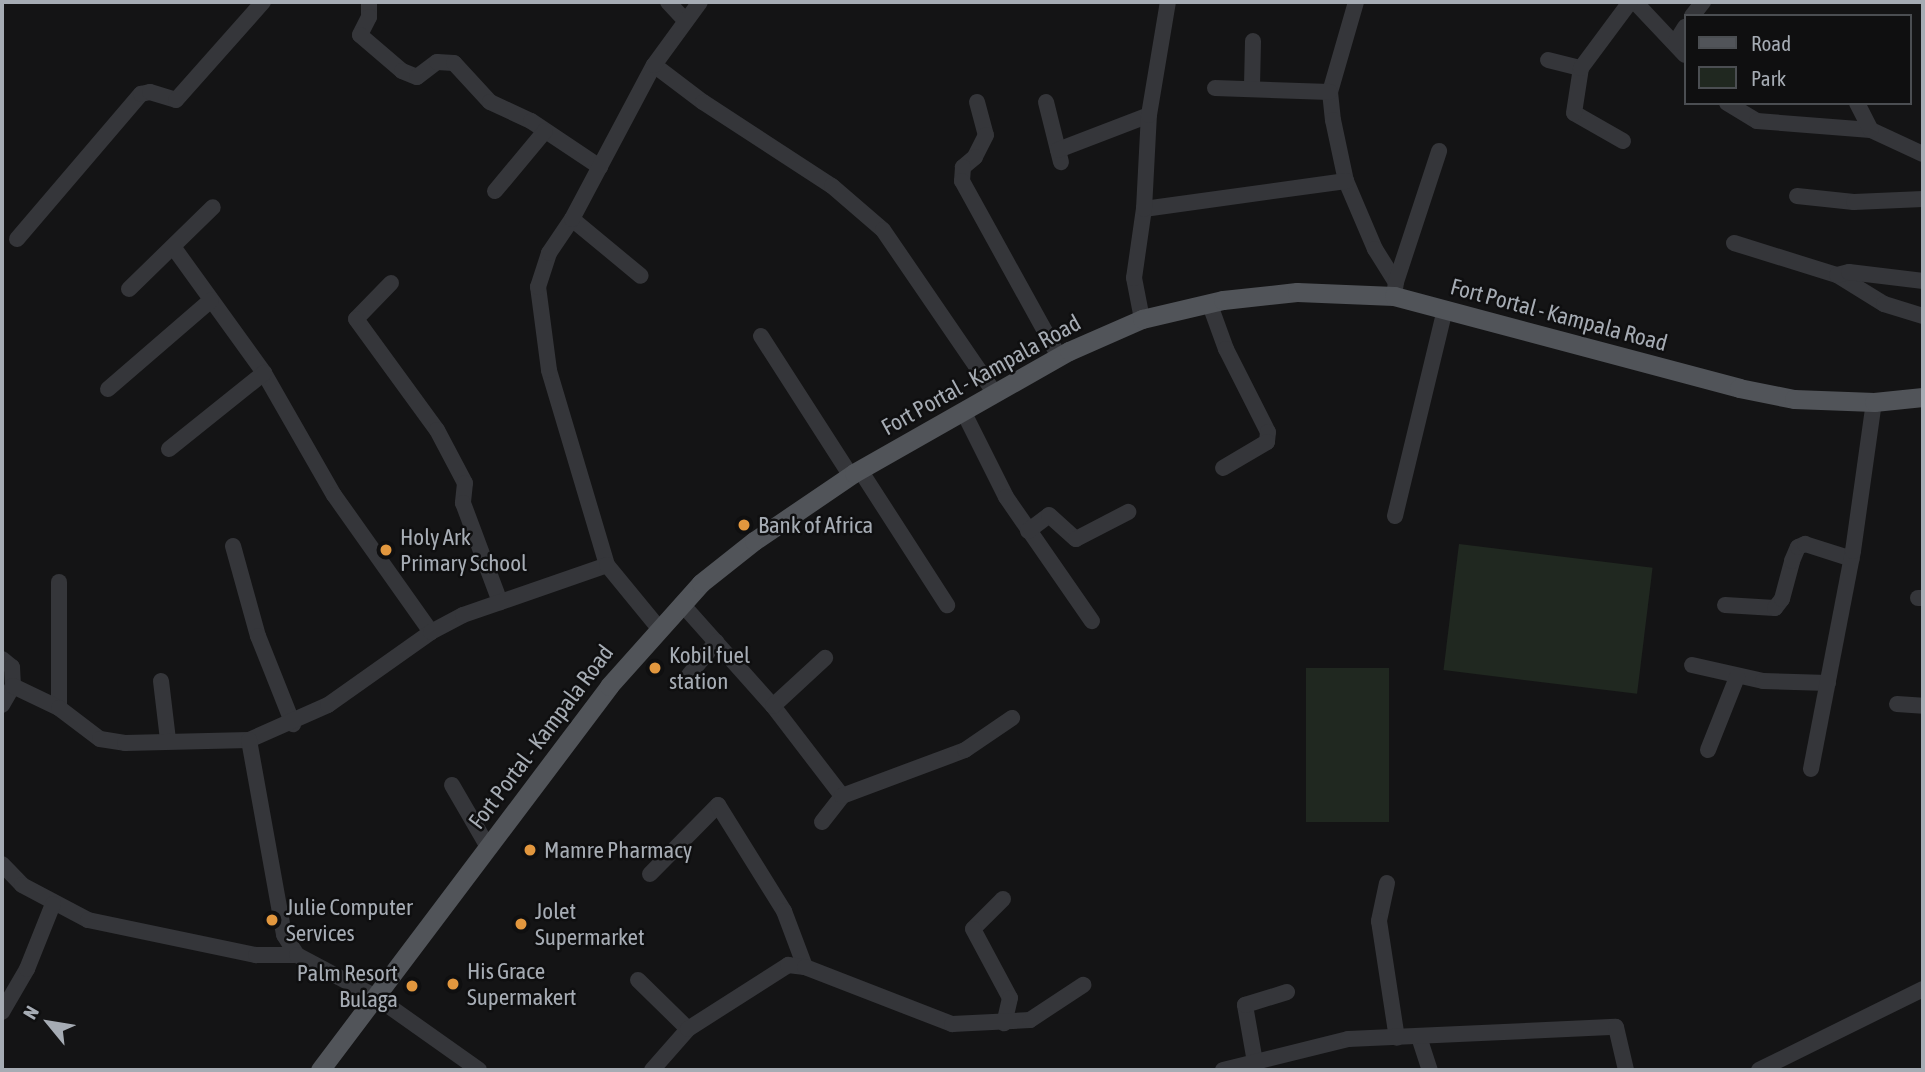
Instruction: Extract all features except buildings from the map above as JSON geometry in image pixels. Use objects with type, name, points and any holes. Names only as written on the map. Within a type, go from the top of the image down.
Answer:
[{"type":"main road","name":"Fort Portal - Kampala Road","points":[[320,1070],[488,847],[659,627],[682,604],[754,541],[855,473],[1059,357],[1143,319],[1210,305],[1297,292],[1395,289],[1445,309],[1739,388],[1794,399],[1874,402],[1923,397]]},
{"type":"street","points":[[17,239],[141,94],[150,92],[176,100],[263,2]]},
{"type":"street","points":[[369,2],[369,17],[360,35],[402,71],[417,77],[444,59],[454,62],[490,102],[545,131],[600,167]]},
{"type":"street","points":[[668,2],[686,21]]},
{"type":"street","points":[[659,627],[607,565],[549,370],[537,303],[541,272],[654,65],[700,2]]},
{"type":"street","points":[[1143,319],[1134,278],[1144,209],[1149,115],[1168,2]]},
{"type":"street","points":[[1356,2],[1329,92],[1346,181],[1395,289]]},
{"type":"street","points":[[1623,141],[1574,113],[1581,68],[1633,2],[1680,49]]},
{"type":"street","points":[[1680,49],[1684,31]]},
{"type":"street","points":[[1252,86],[1253,41]]},
{"type":"street","points":[[1548,60],[1581,68]]},
{"type":"street","points":[[654,65],[703,102],[832,186],[883,230],[994,392]]},
{"type":"street","points":[[1215,88],[1252,86],[1329,92]]},
{"type":"street","points":[[977,102],[986,135],[975,157],[963,167],[962,181],[1059,357]]},
{"type":"street","points":[[1046,102],[1059,156],[1149,115]]},
{"type":"street","points":[[1730,105],[1757,121],[1871,130],[1923,154]]},
{"type":"street","points":[[1858,105],[1871,130]]},
{"type":"street","points":[[495,191],[545,131]]},
{"type":"street","points":[[1395,289],[1440,151]]},
{"type":"street","points":[[1144,209],[1346,181]]},
{"type":"street","points":[[1797,197],[1854,202],[1923,199]]},
{"type":"street","points":[[129,289],[174,248],[213,206]]},
{"type":"street","points":[[572,219],[641,276]]},
{"type":"street","points":[[1734,243],[1837,275],[1884,304],[1923,316]]},
{"type":"street","points":[[174,248],[264,373],[334,495],[430,632]]},
{"type":"street","points":[[1837,275],[1849,272],[1923,281]]},
{"type":"street","points":[[391,284],[356,318],[437,430],[465,483],[463,503],[500,602]]},
{"type":"street","points":[[108,389],[211,300]]},
{"type":"street","points":[[1210,305],[1226,349],[1268,432],[1267,442],[1223,468]]},
{"type":"street","points":[[1395,516],[1445,309]]},
{"type":"street","points":[[761,336],[947,605]]},
{"type":"street","points":[[169,449],[264,373]]},
{"type":"street","points":[[1811,769],[1852,559],[1874,402]]},
{"type":"street","points":[[963,411],[1028,531],[1092,621]]},
{"type":"street","points":[[1028,531],[1049,515],[1076,539],[1128,512]]},
{"type":"street","points":[[1725,605],[1775,608],[1783,599],[1795,554],[1805,544],[1852,559]]},
{"type":"street","points":[[233,546],[258,636],[293,724]]},
{"type":"street","points":[[13,686],[60,708],[100,739],[125,743],[249,740],[293,724],[366,681],[430,632],[500,602],[607,565]]},
{"type":"street","points":[[58,582],[60,708]]},
{"type":"street","points":[[682,604],[773,706],[842,796]]},
{"type":"street","points":[[689,675],[716,642]]},
{"type":"street","points":[[773,706],[825,658]]},
{"type":"street","points":[[2,659],[12,667],[13,686],[2,705]]},
{"type":"street","points":[[1692,666],[1737,677],[1828,683]]},
{"type":"street","points":[[1708,750],[1737,677]]},
{"type":"street","points":[[160,681],[168,740]]},
{"type":"street","points":[[1897,704],[1923,706]]},
{"type":"street","points":[[822,822],[842,796],[935,764],[965,750],[1012,718]]},
{"type":"street","points":[[249,740],[284,935],[297,955],[376,997],[480,1070]]},
{"type":"street","points":[[452,785],[488,847]]},
{"type":"street","points":[[650,874],[718,805],[785,911],[805,967]]},
{"type":"street","points":[[2,864],[22,885],[53,904],[88,920],[256,956],[297,955]]},
{"type":"street","points":[[1387,883],[1379,921],[1397,1038]]},
{"type":"street","points":[[1003,899],[973,929],[1010,998],[1004,1023]]},
{"type":"street","points":[[2,1013],[27,969],[53,904]]},
{"type":"street","points":[[652,1070],[688,1029],[759,981],[788,965],[805,967],[942,1021],[1004,1023],[1030,1020],[1083,985]]},
{"type":"street","points":[[638,980],[688,1029]]},
{"type":"street","points":[[1759,1070],[1923,989]]},
{"type":"street","points":[[1255,1062],[1245,1005],[1287,992]]},
{"type":"street","points":[[1223,1070],[1348,1040],[1616,1027],[1626,1070]]},
{"type":"street","points":[[1419,1037],[1430,1070]]},
{"type":"green space","points":[[1459,544],[1653,568],[1637,694],[1444,670]]},
{"type":"green space","points":[[1306,668],[1389,668],[1389,822],[1306,822]]},
{"type":"place","name":"Bank of Africa","points":[[744,525]]},
{"type":"place","name":"Holy Ark Primary School","points":[[386,550]]},
{"type":"place","name":"Kobil fuel station","points":[[655,668]]},
{"type":"place","name":"Mamre Pharmacy","points":[[530,850]]},
{"type":"place","name":"Julie Computer Services","points":[[272,920]]},
{"type":"place","name":"Jolet Supermarket","points":[[521,924]]},
{"type":"place","name":"His Grace Supermakert","points":[[453,984]]},
{"type":"place","name":"Palm Resort Bulaga","points":[[412,986]]}]
